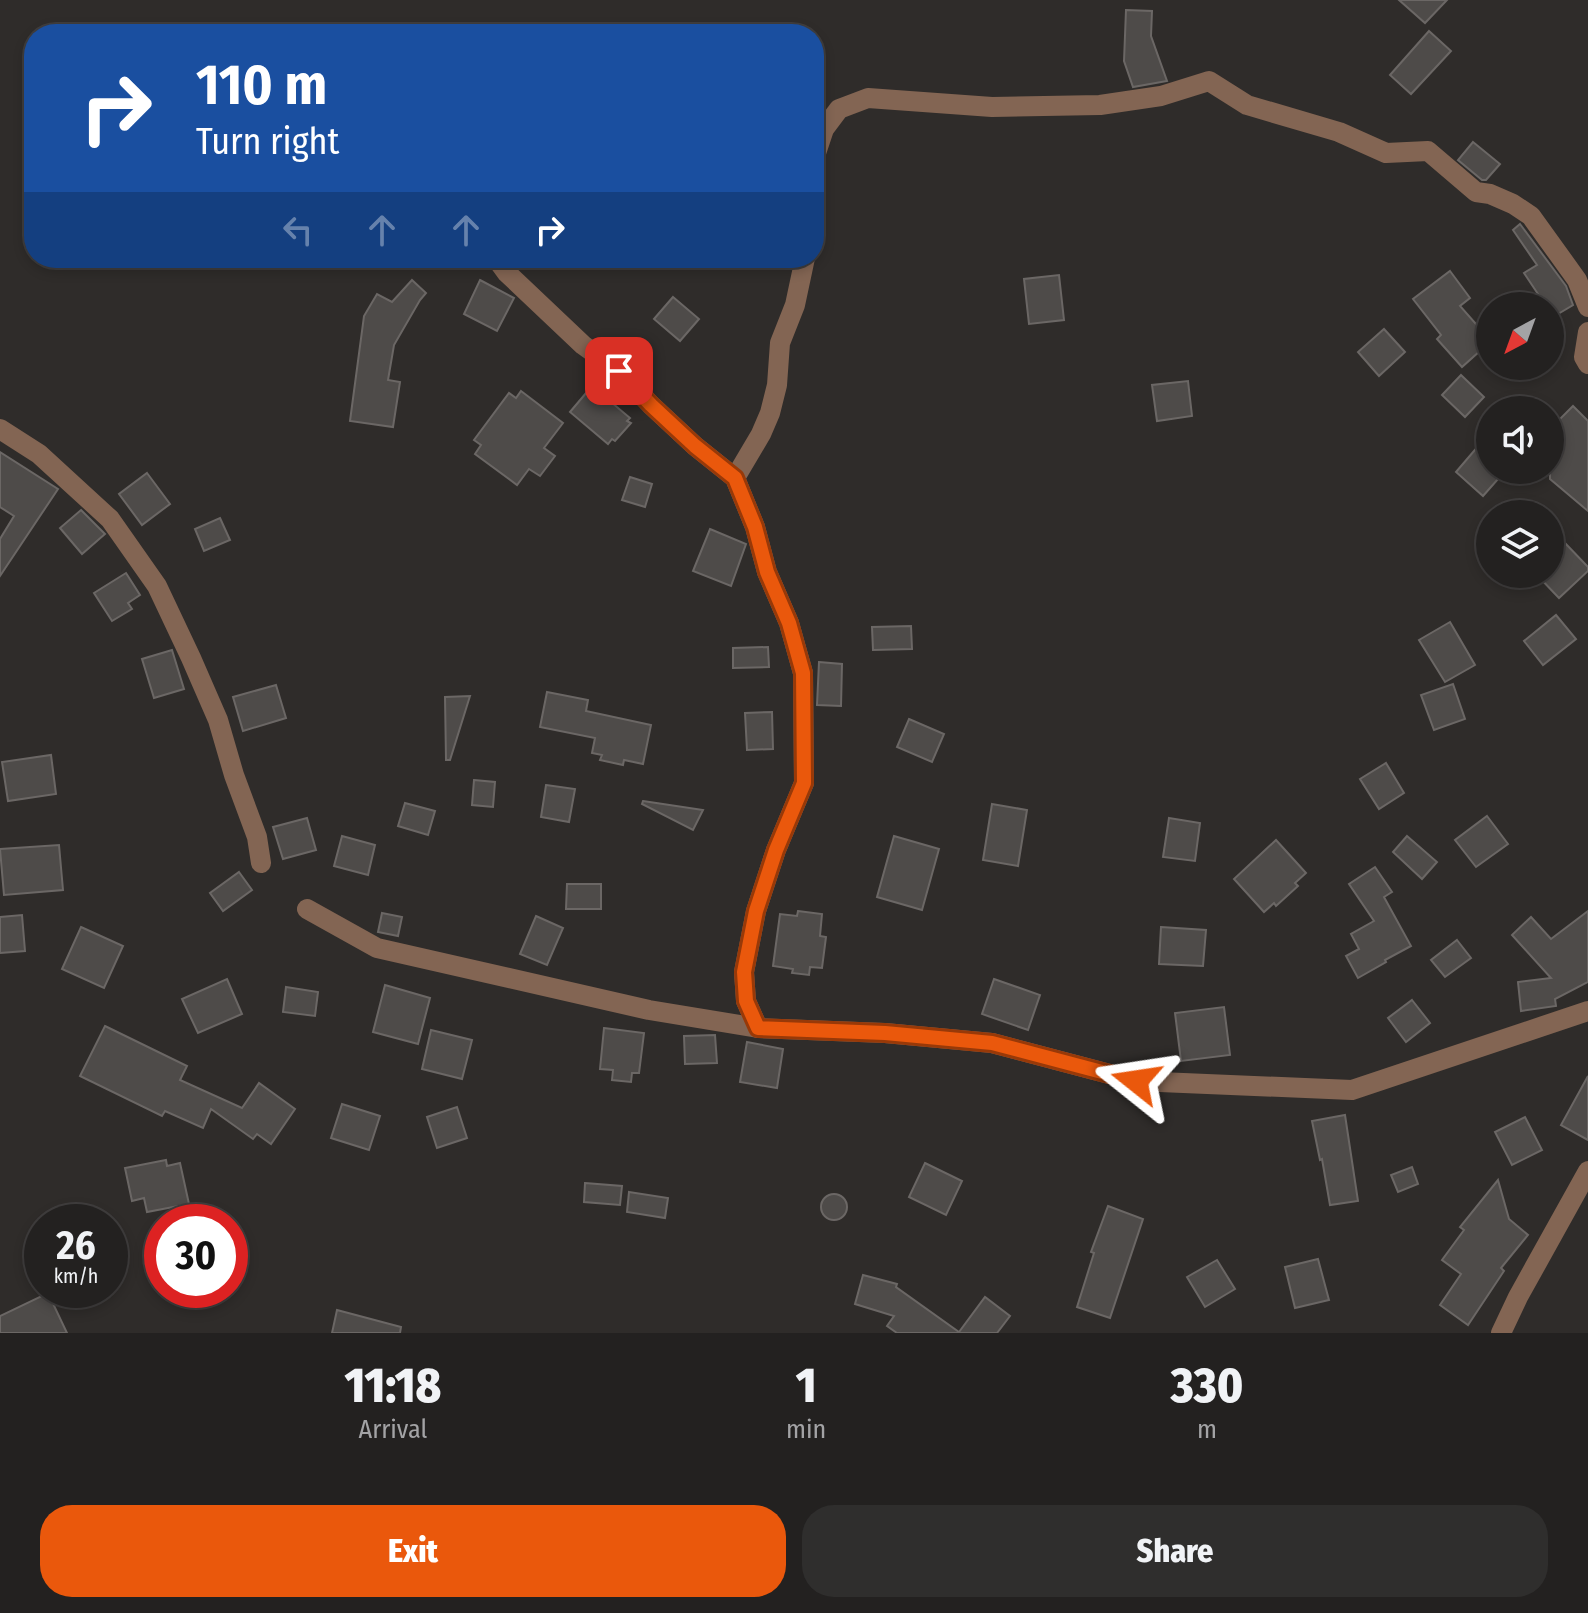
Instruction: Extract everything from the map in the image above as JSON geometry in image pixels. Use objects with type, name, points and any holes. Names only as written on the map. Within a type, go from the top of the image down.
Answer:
[{"type":"street","points":[[824,129],[839,109],[868,98],[992,107],[1100,105],[1161,96],[1209,81],[1247,105],[1339,132],[1386,153],[1428,151],[1476,192],[1490,194],[1513,204],[1531,216],[1577,280],[1588,307]]},
{"type":"street","points":[[503,268],[574,337],[619,371],[695,446],[735,478],[755,527],[767,572],[789,623],[803,673],[804,783],[776,850],[756,911],[744,972],[746,1001],[758,1028]]},
{"type":"street","points":[[735,478],[770,413],[777,385],[780,343],[795,305],[803,268]]},
{"type":"street","points":[[1588,332],[1584,357],[1588,364]]},
{"type":"street","points":[[0,429],[39,454],[110,519],[157,586],[218,720],[257,837],[261,863]]},
{"type":"street","points":[[307,909],[377,948],[649,1010],[758,1028],[885,1033],[992,1043],[1136,1081],[1352,1090],[1588,1011]]},
{"type":"street","points":[[1501,1333],[1588,1171]]},
{"type":"building","points":[[1399,0],[1447,0],[1425,23]]},
{"type":"building","points":[[1126,10],[1152,11],[1151,36],[1167,81],[1133,87],[1124,61]]},
{"type":"building","points":[[1429,31],[1451,51],[1411,94],[1390,75]]},
{"type":"building","points":[[1473,142],[1500,164],[1486,180],[1458,160]]},
{"type":"building","points":[[1520,224],[1566,286],[1573,305],[1564,310],[1564,292],[1537,292],[1524,273],[1537,265],[1513,230]]},
{"type":"building","points":[[1450,271],[1470,298],[1460,306],[1476,324],[1476,354],[1462,367],[1437,339],[1441,335],[1413,299]]},
{"type":"building","points":[[1059,275],[1064,320],[1029,324],[1024,279]]},
{"type":"building","points":[[412,280],[426,293],[394,345],[388,380],[400,382],[393,427],[350,421],[364,316],[377,294],[392,302]]},
{"type":"building","points":[[480,280],[514,298],[497,331],[464,314]]},
{"type":"building","points":[[673,297],[699,319],[680,341],[654,319]]},
{"type":"building","points":[[1384,329],[1405,352],[1379,376],[1358,352]]},
{"type":"building","points":[[1461,375],[1483,396],[1476,396],[1476,405],[1465,417],[1442,395]]},
{"type":"building","points":[[1188,381],[1192,416],[1157,421],[1152,385]]},
{"type":"building","points":[[592,386],[630,418],[627,421],[631,423],[615,441],[612,439],[608,444],[570,412]]},
{"type":"building","points":[[521,391],[563,423],[544,448],[555,456],[540,476],[529,469],[517,485],[475,454],[481,445],[474,440],[509,393],[516,398]]},
{"type":"building","points":[[1573,406],[1588,421],[1588,511],[1556,484],[1564,484],[1564,415]]},
{"type":"building","points":[[1476,449],[1476,484],[1494,484],[1483,496],[1456,472]]},
{"type":"building","points":[[0,452],[58,489],[0,576],[0,539],[14,516],[0,507]]},
{"type":"building","points":[[147,473],[170,504],[142,525],[119,494]]},
{"type":"building","points":[[630,477],[652,484],[645,507],[622,500]]},
{"type":"building","points":[[81,510],[105,534],[82,554],[60,528]]},
{"type":"building","points":[[220,518],[230,540],[204,551],[195,529]]},
{"type":"building","points":[[710,529],[746,544],[731,586],[693,571]]},
{"type":"building","points":[[1564,544],[1588,567],[1588,571],[1559,598],[1549,588],[1564,588]]},
{"type":"building","points":[[126,573],[140,595],[128,603],[132,609],[112,621],[94,593]]},
{"type":"building","points":[[1556,615],[1576,639],[1543,665],[1524,641]]},
{"type":"building","points":[[1450,622],[1475,665],[1445,682],[1419,640]]},
{"type":"building","points":[[911,626],[912,649],[873,650],[872,627]]},
{"type":"building","points":[[768,647],[769,667],[733,668],[733,648]]},
{"type":"building","points":[[172,650],[184,689],[154,698],[142,659]]},
{"type":"building","points":[[819,662],[842,664],[841,706],[817,705]]},
{"type":"building","points":[[1453,684],[1465,719],[1434,730],[1421,695]]},
{"type":"building","points":[[276,685],[286,718],[243,731],[233,697]]},
{"type":"building","points":[[547,692],[588,700],[586,711],[651,725],[643,764],[624,760],[623,765],[600,760],[602,755],[592,753],[595,738],[540,727]]},
{"type":"building","points":[[470,696],[450,760],[446,760],[445,697]]},
{"type":"building","points":[[772,712],[773,749],[747,750],[745,713]]},
{"type":"building","points":[[909,719],[944,734],[932,762],[897,747]]},
{"type":"building","points":[[51,755],[56,794],[8,801],[2,762]]},
{"type":"building","points":[[1386,763],[1404,793],[1379,809],[1360,779]]},
{"type":"building","points":[[474,780],[495,782],[493,807],[472,805]]},
{"type":"building","points":[[546,785],[575,789],[569,822],[541,817]]},
{"type":"building","points":[[643,801],[703,810],[693,830],[642,804]]},
{"type":"building","points":[[405,803],[435,811],[428,835],[398,826]]},
{"type":"building","points":[[992,804],[1027,810],[1018,866],[983,860]]},
{"type":"building","points":[[1487,816],[1508,844],[1476,867],[1455,840]]},
{"type":"building","points":[[307,818],[316,850],[283,859],[273,827]]},
{"type":"building","points":[[1169,818],[1200,823],[1195,861],[1163,857]]},
{"type":"building","points":[[342,836],[375,845],[368,875],[334,866]]},
{"type":"building","points":[[894,836],[939,849],[922,910],[877,897]]},
{"type":"building","points":[[1407,836],[1437,862],[1422,879],[1393,852]]},
{"type":"building","points":[[1276,840],[1306,873],[1295,883],[1298,886],[1276,906],[1274,903],[1264,912],[1234,879]]},
{"type":"building","points":[[59,845],[63,890],[4,895],[0,849]]},
{"type":"building","points":[[1375,867],[1392,892],[1384,897],[1411,946],[1358,978],[1346,956],[1359,949],[1351,934],[1374,921],[1349,884]]},
{"type":"building","points":[[239,872],[252,890],[223,911],[210,893]]},
{"type":"building","points":[[567,884],[601,884],[601,909],[566,909]]},
{"type":"building","points":[[798,911],[822,914],[820,936],[826,937],[822,968],[810,967],[809,975],[773,966],[780,914],[797,916]]},
{"type":"building","points":[[1588,911],[1588,982],[1555,999],[1556,1006],[1521,1011],[1518,982],[1551,978],[1512,935],[1531,917],[1551,939]]},
{"type":"building","points":[[382,913],[402,917],[398,936],[378,932]]},
{"type":"building","points":[[22,915],[25,951],[0,953],[0,917]]},
{"type":"building","points":[[536,916],[563,928],[547,965],[520,954]]},
{"type":"building","points":[[81,927],[123,946],[104,988],[62,969]]},
{"type":"building","points":[[1161,927],[1206,930],[1203,966],[1159,964]]},
{"type":"building","points":[[1457,940],[1471,958],[1445,977],[1431,960]]},
{"type":"building","points":[[227,979],[242,1014],[198,1033],[182,999]]},
{"type":"building","points":[[994,979],[1040,995],[1028,1030],[982,1014]]},
{"type":"building","points":[[385,985],[430,998],[418,1044],[373,1032]]},
{"type":"building","points":[[286,987],[318,992],[315,1016],[283,1012]]},
{"type":"building","points":[[1412,1000],[1430,1023],[1406,1042],[1388,1018]]},
{"type":"building","points":[[1224,1007],[1230,1055],[1181,1061],[1175,1013]]},
{"type":"building","points":[[105,1026],[187,1066],[180,1080],[242,1108],[259,1083],[295,1109],[271,1144],[257,1134],[253,1139],[211,1109],[203,1128],[165,1111],[162,1116],[80,1076]]},
{"type":"building","points":[[604,1028],[644,1033],[639,1073],[632,1073],[631,1082],[612,1080],[613,1070],[600,1069]]},
{"type":"building","points":[[431,1030],[472,1040],[462,1079],[422,1069]]},
{"type":"building","points":[[715,1035],[717,1063],[685,1064],[684,1036]]},
{"type":"building","points":[[747,1042],[783,1049],[777,1088],[740,1082]]},
{"type":"building","points":[[1588,1076],[1588,1140],[1561,1125]]},
{"type":"building","points":[[342,1104],[380,1116],[369,1150],[331,1138]]},
{"type":"building","points":[[457,1107],[467,1138],[437,1148],[427,1117]]},
{"type":"building","points":[[1345,1115],[1358,1201],[1330,1205],[1312,1121]]},
{"type":"building","points":[[1525,1117],[1542,1150],[1512,1165],[1495,1132]]},
{"type":"building","points":[[166,1160],[167,1166],[180,1163],[189,1204],[145,1204],[144,1198],[132,1201],[125,1168]]},
{"type":"building","points":[[925,1163],[962,1181],[946,1215],[909,1197]]},
{"type":"building","points":[[1412,1167],[1418,1184],[1398,1192],[1391,1175]]},
{"type":"building","points":[[1498,1180],[1509,1219],[1528,1235],[1501,1268],[1504,1271],[1468,1325],[1440,1305],[1461,1274],[1442,1260],[1464,1230],[1460,1227]]},
{"type":"building","points":[[585,1183],[622,1186],[620,1205],[584,1202]]},
{"type":"building","points":[[629,1192],[668,1198],[665,1218],[627,1212]]},
{"type":"building","points":[[834,1194],[843,1198],[847,1207],[843,1216],[834,1220],[825,1216],[821,1207],[825,1198]]},
{"type":"building","points":[[1108,1206],[1143,1219],[1110,1318],[1077,1307],[1094,1253],[1091,1252]]},
{"type":"building","points":[[1318,1259],[1329,1300],[1295,1308],[1285,1267]]},
{"type":"building","points":[[1217,1260],[1235,1289],[1205,1307],[1187,1277]]},
{"type":"building","points":[[863,1275],[897,1284],[896,1287],[959,1332],[985,1297],[1010,1316],[997,1333],[897,1333],[887,1326],[894,1316],[855,1304]]},
{"type":"building","points":[[24,1304],[24,1308],[55,1308],[67,1333],[0,1333],[0,1316]]},
{"type":"building","points":[[337,1310],[401,1327],[400,1333],[332,1333]]},
{"type":"route","points":[[619,371],[695,446],[735,478],[755,527],[767,572],[789,623],[803,673],[804,783],[776,850],[756,911],[744,972],[746,1001],[758,1028],[885,1033],[992,1043],[1136,1081]]}]
